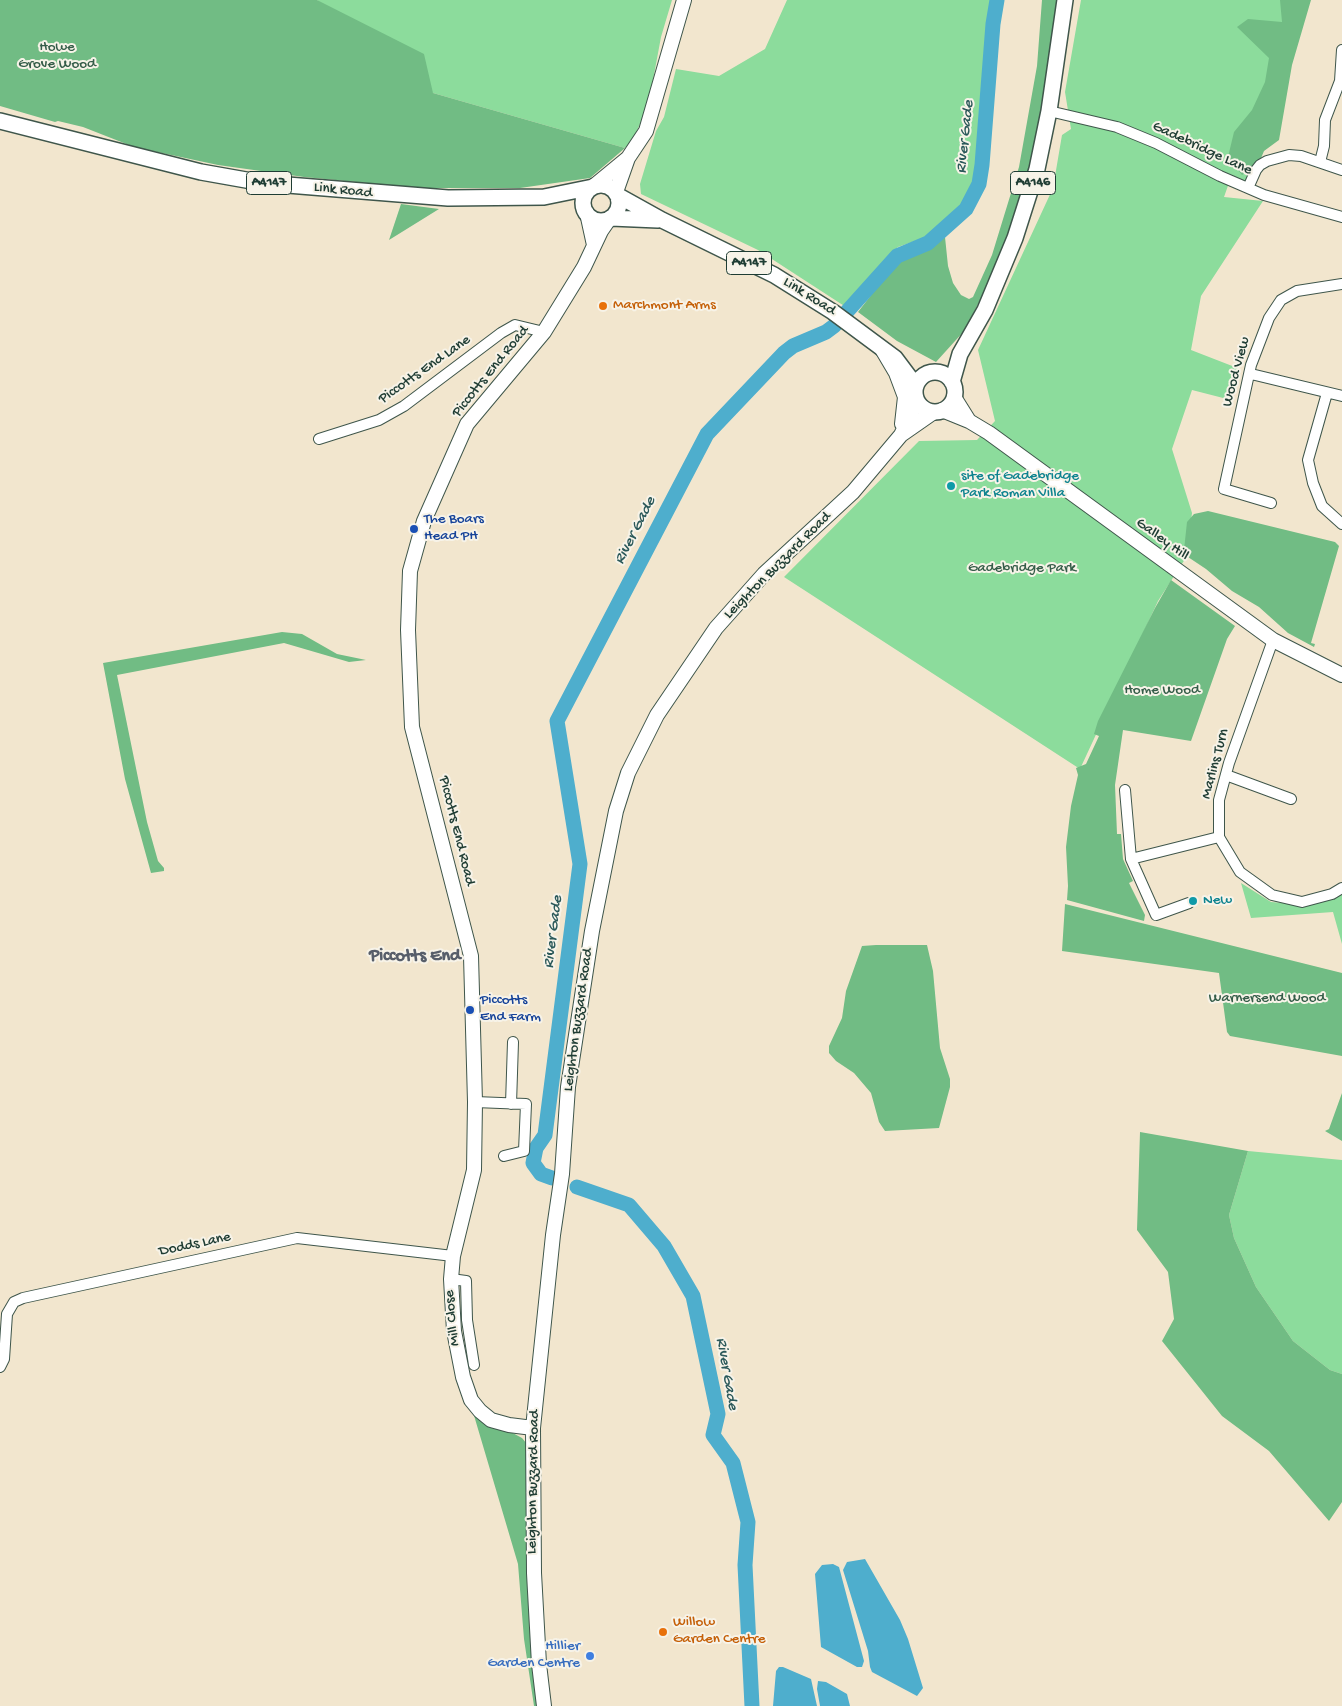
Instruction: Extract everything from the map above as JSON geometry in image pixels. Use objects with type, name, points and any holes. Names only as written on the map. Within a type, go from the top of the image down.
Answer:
[{"type":"main road","name":"A4146","points":[[953,389],[960,354],[985,310],[1015,238],[1037,169],[1049,111],[1065,0]]},
{"type":"main road","name":"Link Road","points":[[0,121],[201,172],[263,183],[448,198],[544,197],[604,185],[662,220],[774,275],[859,329],[895,358],[915,368],[934,372]]},
{"type":"main road","points":[[586,212],[584,198],[594,187]]},
{"type":"main road","points":[[610,218],[618,207],[616,193]]},
{"type":"main road","name":"Link Road","points":[[544,197],[570,203],[597,220],[610,218],[662,220]]},
{"type":"main road","name":"A4146","points":[[934,372],[960,354]]},
{"type":"main road","name":"Link Road","points":[[895,358],[916,394]]},
{"type":"main road","points":[[934,372],[947,376],[953,389],[949,406],[938,411],[921,407],[916,394],[924,375],[934,372]]},
{"type":"street","points":[[616,193],[628,158],[646,131],[684,0]]},
{"type":"street","points":[[1320,162],[1324,146],[1325,120],[1339,96],[1342,50]]},
{"type":"street","name":"Gadebridge Lane","points":[[1049,111],[1117,127],[1156,143],[1264,195],[1342,217]]},
{"type":"street","points":[[1248,188],[1256,170],[1267,160],[1288,155],[1320,162],[1342,170]]},
{"type":"street","points":[[594,187],[628,158]]},
{"type":"street","points":[[586,212],[594,246]]},
{"type":"street","name":"Piccotts End Road","points":[[532,1428],[491,1420],[471,1400],[463,1377],[454,1331],[451,1279],[453,1256],[474,1170],[475,1102],[470,956],[412,727],[408,630],[410,571],[424,521],[467,424],[544,332],[584,267],[610,218]]},
{"type":"street","name":"Wood View","points":[[1271,503],[1224,489],[1251,374],[1251,365],[1269,318],[1281,300],[1297,291],[1342,284]]},
{"type":"street","name":"Piccotts End Lane","points":[[320,439],[380,420],[404,406],[500,333],[515,325],[544,332]]},
{"type":"street","points":[[879,345],[896,373],[905,397],[901,435]]},
{"type":"street","points":[[1251,374],[1342,396]]},
{"type":"street","points":[[953,389],[968,421]]},
{"type":"street","points":[[1327,393],[1308,460],[1313,484],[1322,506],[1342,524]]},
{"type":"street","name":"Leighton Buzzard Road","points":[[901,435],[916,394]]},
{"type":"street","name":"Leighton Buzzard Road","points":[[544,1706],[539,1664],[534,1573],[532,1428],[553,1235],[562,1174],[570,1077],[602,871],[616,811],[628,773],[657,715],[716,628],[764,574],[853,492],[901,435],[938,411]]},
{"type":"street","name":"Galley Hill","points":[[938,411],[968,421],[990,433],[1274,640],[1342,675]]},
{"type":"street","name":"Marlins Turn","points":[[1219,837],[1219,800],[1237,739],[1274,640]]},
{"type":"street","points":[[1226,775],[1290,799]]},
{"type":"street","points":[[1125,790],[1131,859],[1156,915],[1188,903]]},
{"type":"street","points":[[1131,859],[1219,837],[1240,872],[1272,895],[1302,902],[1332,894],[1342,888]]},
{"type":"street","points":[[511,1104],[512,1042]]},
{"type":"street","points":[[475,1102],[526,1104],[524,1151],[504,1156]]},
{"type":"street","name":"Dodds Lane","points":[[0,1367],[4,1358],[7,1314],[14,1302],[23,1298],[297,1238],[453,1256]]},
{"type":"street","name":"Mill Close","points":[[451,1279],[466,1281],[467,1320],[474,1365]]},
{"type":"green space","name":"Howe Grove Wood","points":[[0,0],[317,0],[424,54],[433,93],[625,148],[590,178],[520,188],[419,188],[304,177],[218,165],[134,147],[83,127],[58,121],[55,122],[0,106]]},
{"type":"green space","points":[[317,0],[672,0],[661,37],[648,107],[633,139],[625,148],[433,93]]},
{"type":"green space","points":[[787,0],[994,0],[980,160],[973,190],[952,219],[929,236],[898,247],[889,255],[848,308],[852,311],[758,250],[641,194],[640,184],[656,131],[664,117],[676,69],[719,76],[765,49]]},
{"type":"green space","points":[[1042,0],[1058,0],[1044,114],[1024,193],[988,284],[965,330],[936,362],[897,341],[858,312],[889,272],[899,263],[945,237],[948,266],[953,283],[961,295],[969,299],[973,297],[992,255],[1019,167],[1037,66]]},
{"type":"green space","name":"Gadebridge Park","points":[[1081,0],[1307,0],[1246,183],[1230,180],[1224,197],[1263,201],[1201,296],[1191,350],[1240,369],[1231,400],[1192,390],[1172,449],[1192,513],[1187,556],[1158,601],[1080,769],[784,577],[919,441],[977,440],[995,421],[978,350],[1053,188],[1062,135],[1071,129],[1065,92]]},
{"type":"green space","points":[[1280,0],[1311,0],[1292,65],[1279,140],[1264,151],[1259,163],[1242,175],[1228,157],[1234,132],[1252,110],[1265,82],[1269,58],[1237,27],[1248,19],[1282,22]]},
{"type":"green space","points":[[401,204],[439,209],[389,240]]},
{"type":"green space","points":[[1208,511],[1335,542],[1339,546],[1311,643],[1315,644],[1314,647],[1288,633],[1259,607],[1232,591],[1206,569],[1188,557],[1184,550],[1187,522],[1194,514]]},
{"type":"green space","name":"Home Wood","points":[[1171,580],[1235,626],[1227,639],[1191,741],[1123,730],[1115,785],[1117,834],[1121,834],[1123,859],[1133,881],[1129,883],[1145,915],[1144,921],[1067,900],[1066,847],[1071,806],[1078,775],[1076,768],[1086,764],[1099,736],[1094,734],[1098,721]]},
{"type":"green space","points":[[282,632],[302,634],[337,654],[366,660],[349,662],[284,643],[117,675],[147,822],[158,861],[164,868],[164,871],[151,873],[125,779],[103,663]]},
{"type":"green space","points":[[1241,883],[1271,902],[1306,905],[1323,902],[1342,893],[1342,944],[1333,912],[1251,918]]},
{"type":"green space","name":"Warnersend Wood","points":[[1065,904],[1342,973],[1342,1056],[1230,1036],[1227,1032],[1219,973],[1062,951]]},
{"type":"green space","points":[[927,945],[933,971],[940,1048],[950,1079],[950,1087],[939,1128],[885,1131],[879,1122],[871,1093],[854,1073],[836,1061],[829,1053],[829,1046],[842,1018],[846,991],[862,946]]},
{"type":"green space","points":[[1342,1093],[1342,1141],[1325,1131],[1329,1129]]},
{"type":"green space","points":[[1140,1132],[1248,1151],[1229,1215],[1234,1238],[1256,1287],[1293,1341],[1330,1370],[1342,1374],[1342,1502],[1329,1521],[1269,1451],[1222,1416],[1162,1341],[1174,1319],[1168,1272],[1137,1230]]},
{"type":"green space","points":[[1248,1151],[1342,1160],[1342,1374],[1330,1370],[1293,1341],[1256,1287],[1234,1238],[1229,1215]]},
{"type":"green space","points":[[470,1402],[496,1424],[522,1438],[527,1444],[526,1497],[538,1706],[534,1706],[524,1639],[518,1564]]},
{"type":"water","points":[[865,1559],[900,1620],[908,1639],[923,1688],[917,1696],[872,1672],[870,1667],[868,1651],[843,1570],[847,1562]]},
{"type":"water","points":[[833,1564],[839,1567],[864,1661],[862,1667],[857,1667],[821,1647],[815,1574],[822,1565]]},
{"type":"water","points":[[779,1667],[811,1679],[817,1706],[773,1706],[776,1671]]},
{"type":"water","points":[[818,1681],[826,1682],[847,1694],[850,1706],[820,1706],[817,1689]]},
{"type":"waterway","name":"River Gade","points":[[552,1178],[541,1174],[533,1163],[536,1148],[545,1135],[580,864],[557,721],[707,434],[784,353],[793,346],[826,332],[834,326],[897,256],[928,243],[966,209],[979,184],[982,165],[993,24],[997,0]]},
{"type":"waterway","name":"River Gade","points":[[577,1187],[629,1205],[664,1246],[693,1296],[718,1414],[713,1435],[733,1463],[748,1522],[745,1565],[752,1706]]},
{"type":"place","name":"Marchmont Arms","points":[[603,306]]},
{"type":"place","name":"site of Gadebridge Park Roman Villa","points":[[951,486]]},
{"type":"place","name":"The Boars Head PH","points":[[414,529]]},
{"type":"place","name":"New","points":[[1193,901]]},
{"type":"place","name":"Piccotts End Farm","points":[[470,1010]]},
{"type":"place","name":"Willow Garden Centre","points":[[663,1632]]},
{"type":"place","name":"Hillier Garden Centre","points":[[590,1656]]},
{"type":"district","name":"Piccotts End","points":[[415,957]]}]
